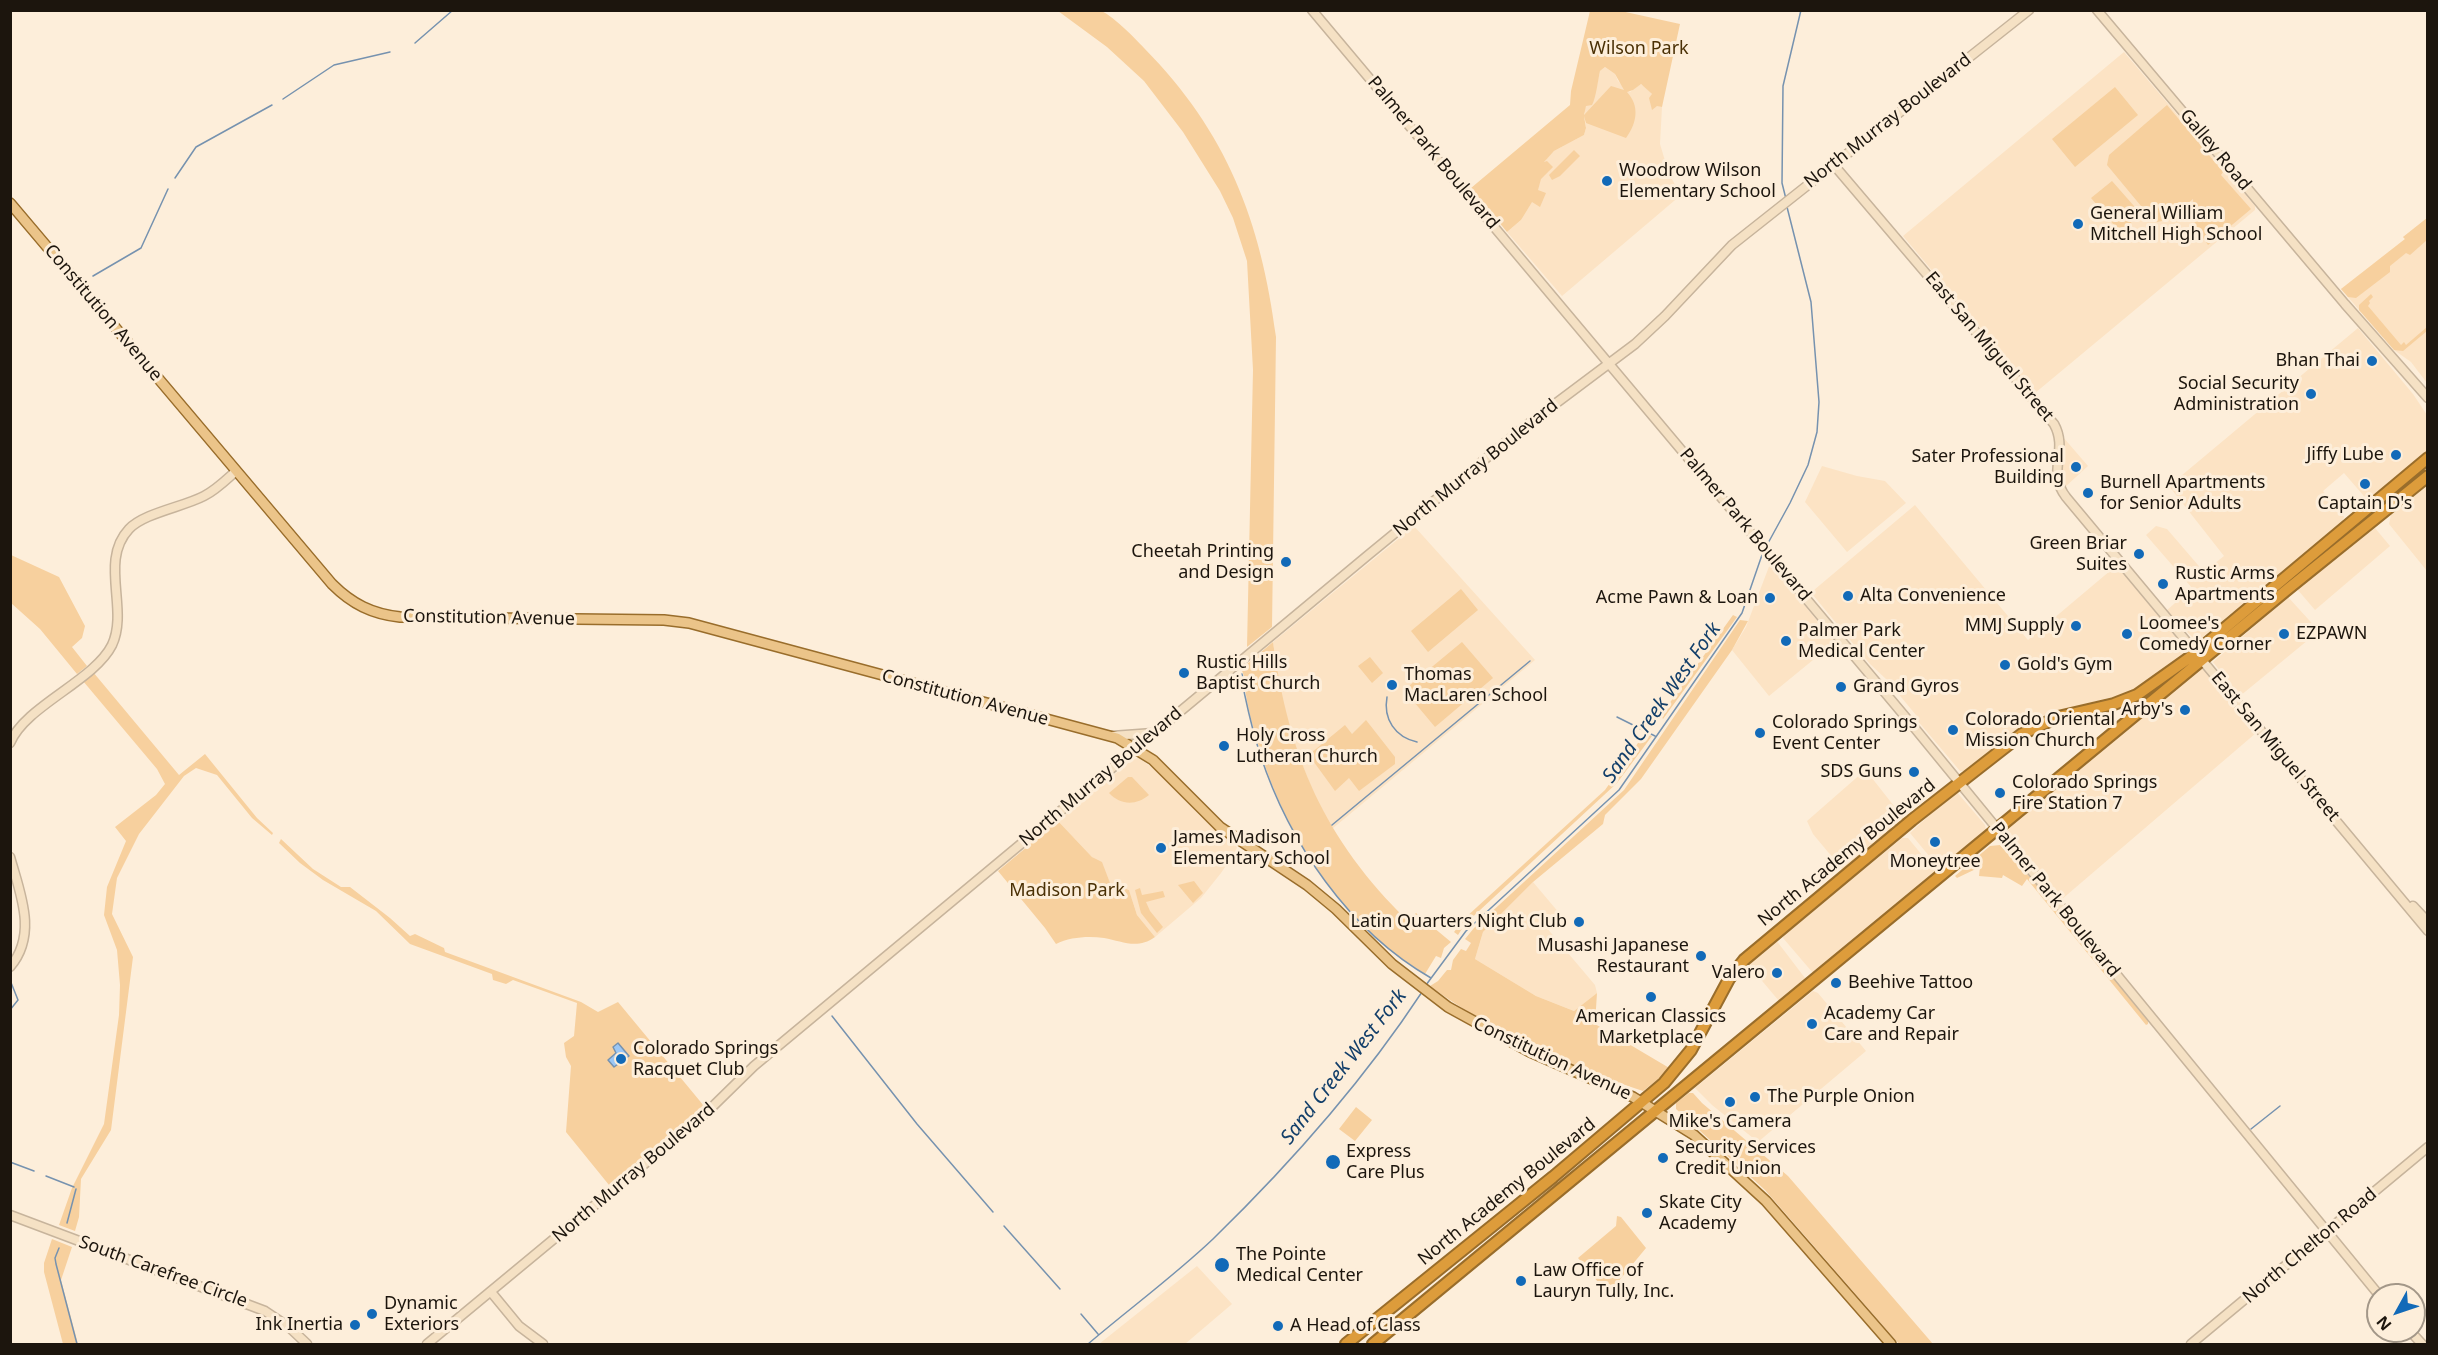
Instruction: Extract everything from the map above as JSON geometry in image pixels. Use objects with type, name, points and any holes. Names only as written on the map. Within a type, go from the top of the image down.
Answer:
[{"type":"highway","name":"North Academy Boulevard","points":[[1373,1344],[1998,829],[2427,459]]},
{"type":"highway","name":"North Academy Boulevard","points":[[1346,1344],[1643,1102],[1682,1063],[1729,979],[1744,960],[1958,783],[2022,734],[2058,717],[2114,704],[2137,695],[2199,656],[2427,476]]},
{"type":"main road","name":"Palmer Park Boulevard","points":[[1312,10],[1773,558],[2369,1283]]},
{"type":"main road","name":"North Murray Boulevard","points":[[427,1344],[706,1113],[754,1066],[1501,445],[1651,330],[1713,264],[1776,209],[2029,10]]},
{"type":"main road","name":"Galley Road","points":[[2097,10],[2427,398]]},
{"type":"main road","name":"East San Miguel Street","points":[[1833,164],[2054,424],[2061,441],[2056,476],[2062,492],[2407,904],[2413,906],[2427,931]]},
{"type":"main road","name":"Constitution Avenue","points":[[10,203],[339,591],[355,604],[376,613],[408,618],[676,621],[1111,736],[1136,748],[1161,766],[1220,827],[1295,876],[1328,901],[1415,984],[1505,1040],[1643,1102],[1699,1140],[1761,1196],[1891,1344]]},
{"type":"main road","points":[[10,743],[21,728],[96,664],[110,648],[117,628],[116,555],[119,543],[127,531],[145,519],[204,496],[236,471]]},
{"type":"main road","points":[[1111,736],[1154,733]]},
{"type":"main road","points":[[10,857],[26,930],[23,944],[10,967]]},
{"type":"main road","name":"North Chelton Road","points":[[2192,1344],[2327,1233],[2427,1146]]},
{"type":"main road","name":"South Carefree Circle","points":[[10,1215],[265,1311],[290,1327],[307,1344]]},
{"type":"main road","points":[[491,1292],[519,1326],[543,1344]]},
{"type":"shaded area","name":"General William Mitchell High School","points":[[2124,52],[2255,206],[2255,210],[2035,393],[1903,236]]},
{"type":"shaded area","name":"Woodrow Wilson Elementary School","points":[[1605,67],[1615,74],[1618,81],[1630,92],[1640,84],[1644,86],[1652,94],[1652,104],[1662,107],[1660,144],[1669,174],[1681,195],[1562,296],[1507,232],[1521,220],[1546,158],[1554,151],[1584,135],[1586,128],[1584,110],[1597,85],[1600,71]]},
{"type":"shaded area","points":[[2427,218],[2427,383],[2411,362],[2394,350],[2341,289],[2405,239],[2403,237]]},
{"type":"shaded area","points":[[2358,328],[2413,394],[2427,415],[2427,451],[2369,502],[2344,473],[2323,491],[2344,517],[2341,525],[2281,572],[2275,581],[2244,607],[2232,613],[2199,640],[2195,640],[2166,611],[2192,588],[2146,535],[2156,526],[2167,529],[2204,572],[2224,556],[2169,486]]},
{"type":"shaded area","points":[[2063,437],[2088,466],[2064,488],[2060,469],[2065,449]]},
{"type":"shaded area","points":[[1822,466],[1885,481],[1906,503],[1847,552],[1805,502]]},
{"type":"shaded area","points":[[2427,486],[2427,571],[2389,524],[2391,515]]},
{"type":"shaded area","points":[[1915,505],[2028,640],[2117,565],[2188,652],[2132,692],[2050,713],[2022,725],[1965,771],[1960,771],[1886,679],[1870,664],[1813,595],[1814,590]]},
{"type":"shaded area","name":"Thomas MacLaren School","points":[[1414,526],[1535,660],[1332,829],[1313,792],[1295,746],[1281,696],[1273,642]]},
{"type":"shaded area","points":[[2375,528],[2390,546],[2315,610],[2297,589]]},
{"type":"shaded area","points":[[1770,564],[1835,642],[1769,696],[1732,650],[1746,627]]},
{"type":"shaded area","points":[[2288,597],[2319,631],[2240,696],[2213,662]]},
{"type":"shaded area","points":[[2202,664],[2256,733],[2061,900],[2002,830]]},
{"type":"shaded area","name":"James Madison Elementary School","points":[[1139,758],[1158,772],[1200,816],[1237,847],[1221,873],[1201,898],[1155,937],[1137,915],[1129,890],[1110,883],[1103,865],[1092,857],[1058,821],[1133,759]]},
{"type":"shaded area","points":[[1863,772],[1868,773],[1905,820],[1843,870],[1813,834],[1807,821]]},
{"type":"shaded area","points":[[1956,791],[1985,825],[1986,830],[1940,869],[1910,833]]},
{"type":"shaded area","points":[[1902,838],[1908,838],[1936,872],[1835,956],[1830,963],[1815,974],[1813,973],[1783,938],[1784,935]]},
{"type":"shaded area","points":[[1533,882],[1560,914],[1546,927],[1595,985],[1597,993],[1574,1011],[1536,996],[1475,959],[1483,932]]},
{"type":"shaded area","points":[[1776,940],[1805,978],[1779,1001],[1747,963]]},
{"type":"shaded area","points":[[1813,991],[1818,993],[1866,1051],[1758,1142],[1712,1105],[1695,1088]]},
{"type":"shaded area","points":[[1197,1266],[1232,1304],[1185,1344],[1099,1344]]},
{"type":"green space","points":[[1083,9],[1104,12],[1140,44],[1198,112],[1236,180],[1250,217],[1261,255],[1276,337],[1272,627],[1247,647],[1253,370],[1247,261],[1233,218],[1220,191],[1183,132],[1144,81],[1107,47],[1058,11]]},
{"type":"green space","name":"Wilson Park","points":[[1590,11],[1621,11],[1680,24],[1662,107],[1657,106],[1652,110],[1649,98],[1652,94],[1641,84],[1627,92],[1634,103],[1636,115],[1626,138],[1586,123],[1584,116],[1586,128],[1584,135],[1554,151],[1544,162],[1547,161],[1553,167],[1541,179],[1538,190],[1546,193],[1540,207],[1532,202],[1521,220],[1507,232],[1471,188],[1570,105],[1571,91]],"holes":[[[1605,67],[1615,74],[1624,90],[1611,86],[1584,115],[1586,106],[1592,105],[1600,71]]]},
{"type":"green space","points":[[2115,87],[2138,115],[2075,167],[2052,139]]},
{"type":"green space","points":[[2167,105],[2223,172],[2221,175],[2251,209],[2208,245],[2195,226],[2193,199],[2167,220],[2157,222],[2151,218],[2107,165],[2109,155]]},
{"type":"green space","points":[[1574,150],[1580,156],[1560,176],[1552,180],[1549,175]]},
{"type":"green space","points":[[2112,181],[2141,214],[2120,232],[2091,198]]},
{"type":"green space","points":[[2427,218],[2427,240],[2410,255],[2406,253],[2390,266],[2390,272],[2356,298],[2348,297],[2341,289],[2405,239],[2403,237]]},
{"type":"green space","points":[[2371,294],[2373,297],[2368,306],[2401,345],[2404,342],[2406,345],[2427,327],[2427,331],[2403,351],[2394,350],[2359,310],[2359,305]]},
{"type":"green space","points":[[11,555],[59,577],[85,626],[82,638],[72,647],[87,666],[77,674],[40,629],[11,603]]},
{"type":"green space","points":[[1461,589],[1478,610],[1428,652],[1411,631]]},
{"type":"green space","points":[[1733,615],[1737,617],[1663,719],[1661,715]]},
{"type":"green space","points":[[1740,620],[1748,621],[1732,650],[1641,779],[1605,815],[1603,824],[1533,882],[1483,932],[1475,959],[1536,996],[1574,1011],[1597,993],[1595,1024],[1671,1069],[1643,1091],[1587,1071],[1532,1047],[1480,1019],[1430,986],[1438,981],[1447,970],[1451,970],[1453,960],[1461,949],[1466,951],[1471,943],[1465,939],[1474,928],[1624,790]]},
{"type":"green space","points":[[1273,642],[1289,723],[1315,794],[1333,827],[1354,859],[1408,921],[1416,913],[1451,942],[1444,948],[1441,958],[1436,956],[1425,974],[1397,955],[1370,932],[1346,906],[1304,848],[1272,785],[1249,709],[1241,669]]},
{"type":"green space","points":[[1462,642],[1493,678],[1435,727],[1404,690]]},
{"type":"green space","points":[[1370,657],[1383,673],[1372,683],[1358,666]]},
{"type":"green space","points":[[93,672],[179,775],[205,754],[257,818],[273,833],[272,835],[252,818],[217,775],[196,768],[184,776],[139,834],[117,878],[112,914],[133,957],[111,1130],[81,1179],[79,1217],[75,1231],[59,1225],[72,1188],[104,1124],[119,1015],[120,985],[117,950],[104,915],[107,887],[126,841],[115,827],[156,795],[165,784],[157,769],[83,681]]},
{"type":"green space","points":[[1366,720],[1395,757],[1395,764],[1359,791],[1349,778],[1335,791],[1311,758],[1311,753],[1345,725],[1352,734]]},
{"type":"green space","points":[[1645,733],[1652,736],[1617,783],[1465,924],[1458,935],[1454,932],[1465,918],[1605,790]]},
{"type":"green space","points":[[1128,777],[1132,777],[1149,795],[1139,801],[1128,803],[1113,797],[1109,793]]},
{"type":"green space","name":"Madison Park","points":[[1058,821],[1092,857],[1102,862],[1110,883],[1129,890],[1137,915],[1155,937],[1136,944],[1092,937],[1073,938],[1056,944],[998,871]]},
{"type":"green space","name":"Colorado Springs Racquet Club","points":[[281,839],[313,869],[341,887],[350,887],[410,936],[415,934],[444,948],[445,952],[581,1002],[598,1012],[618,1002],[704,1106],[609,1185],[566,1132],[571,1066],[566,1057],[564,1043],[574,1036],[577,1003],[513,980],[506,984],[493,980],[492,974],[410,944],[376,911],[323,880],[300,863],[279,843]]},
{"type":"green space","points":[[2000,845],[2040,888],[2148,1021],[2148,1024],[2146,1025],[2027,879],[2022,886],[2003,875],[2002,878],[1979,876],[1980,867],[1957,878],[1955,876],[1990,846]]},
{"type":"green space","points":[[1194,881],[1203,893],[1193,903],[1178,885]]},
{"type":"green space","points":[[1140,888],[1142,895],[1163,891],[1165,897],[1146,902],[1163,927],[1157,933],[1141,913],[1135,890]]},
{"type":"green space","points":[[1689,1093],[1693,1093],[1788,1176],[1933,1344],[1899,1344],[1765,1190],[1676,1109],[1676,1103]]},
{"type":"green space","points":[[1356,1107],[1372,1120],[1355,1141],[1339,1129]]},
{"type":"green space","points":[[1617,1216],[1621,1217],[1646,1248],[1608,1294],[1578,1258],[1616,1226]]},
{"type":"green space","points":[[52,1239],[72,1247],[61,1280],[78,1344],[63,1344],[44,1272],[44,1263]]},
{"type":"water","points":[[618,1043],[629,1056],[614,1067],[608,1060],[616,1053],[613,1047]]},
{"type":"waterway","points":[[415,43],[453,10]]},
{"type":"waterway","name":"Sand Creek West Fork","points":[[1786,199],[1782,183],[1783,86],[1801,10]]},
{"type":"waterway","points":[[283,99],[334,65],[390,52]]},
{"type":"waterway","points":[[175,178],[196,147],[272,105]]},
{"type":"waterway","points":[[93,276],[141,248],[168,189]]},
{"type":"waterway","name":"Sand Creek West Fork","points":[[1767,545],[1808,465],[1817,432],[1819,402],[1811,302],[1787,207]]},
{"type":"waterway","name":"Sand Creek West Fork","points":[[1426,985],[1466,931],[1619,790],[1742,613],[1763,552]]},
{"type":"waterway","points":[[1332,825],[1530,661]]},
{"type":"waterway","points":[[1242,674],[1244,693],[1260,754],[1287,820],[1305,852],[1326,882],[1374,936],[1401,959],[1431,978]]},
{"type":"waterway","points":[[1387,697],[1387,713],[1392,726],[1402,736],[1417,742]]},
{"type":"waterway","points":[[1617,717],[1655,736]]},
{"type":"waterway","points":[[10,980],[18,1000],[10,1010]]},
{"type":"waterway","name":"Sand Creek West Fork","points":[[1088,1344],[1198,1253],[1270,1182],[1376,1057],[1422,992]]},
{"type":"waterway","points":[[832,1016],[917,1124],[993,1212]]},
{"type":"waterway","points":[[2251,1129],[2280,1106]]},
{"type":"waterway","points":[[10,1162],[34,1171]]},
{"type":"waterway","points":[[46,1176],[74,1187]]},
{"type":"waterway","points":[[67,1223],[76,1189]]},
{"type":"waterway","name":"Sand Creek West Fork","points":[[1004,1226],[1060,1289]]},
{"type":"waterway","points":[[59,1248],[55,1258],[56,1264],[77,1344]]},
{"type":"waterway","name":"Sand Creek West Fork","points":[[1081,1314],[1098,1334]]},
{"type":"place","name":"Woodrow Wilson Elementary School","points":[[1607,181]]},
{"type":"place","name":"General William Mitchell High School","points":[[2078,224]]},
{"type":"place","name":"Bhan Thai","points":[[2372,361]]},
{"type":"place","name":"Social Security Administration","points":[[2311,394]]},
{"type":"place","name":"Jiffy Lube","points":[[2396,455]]},
{"type":"place","name":"Sater Professional Building","points":[[2076,467]]},
{"type":"place","name":"Captain D's","points":[[2365,484]]},
{"type":"place","name":"Burnell Apartments for Senior Adults","points":[[2088,493]]},
{"type":"place","name":"Green Briar Suites","points":[[2139,554]]},
{"type":"place","name":"Cheetah Printing and Design","points":[[1286,562]]},
{"type":"place","name":"Rustic Arms Apartments","points":[[2163,584]]},
{"type":"place","name":"Alta Convenience","points":[[1848,596]]},
{"type":"place","name":"Acme Pawn & Loan","points":[[1770,598]]},
{"type":"place","name":"MMJ Supply","points":[[2076,626]]},
{"type":"place","name":"Loomee's Comedy Corner","points":[[2127,634]]},
{"type":"place","name":"EZPAWN","points":[[2284,634]]},
{"type":"place","name":"Palmer Park Medical Center","points":[[1786,641]]},
{"type":"place","name":"Gold's Gym","points":[[2005,665]]},
{"type":"place","name":"Rustic Hills Baptist Church","points":[[1184,673]]},
{"type":"place","name":"Thomas MacLaren School","points":[[1392,685]]},
{"type":"place","name":"Grand Gyros","points":[[1841,687]]},
{"type":"place","name":"Arby's","points":[[2185,710]]},
{"type":"place","name":"Colorado Oriental Mission Church","points":[[1953,730]]},
{"type":"place","name":"Colorado Springs Event Center","points":[[1760,733]]},
{"type":"place","name":"Holy Cross Lutheran Church","points":[[1224,746]]},
{"type":"place","name":"SDS Guns","points":[[1914,772]]},
{"type":"place","name":"Colorado Springs Fire Station 7","points":[[2000,793]]},
{"type":"place","name":"Moneytree","points":[[1935,842]]},
{"type":"place","name":"James Madison Elementary School","points":[[1161,848]]},
{"type":"place","name":"Latin Quarters Night Club","points":[[1579,922]]},
{"type":"place","name":"Musashi Japanese Restaurant","points":[[1701,956]]},
{"type":"place","name":"Valero","points":[[1777,973]]},
{"type":"place","name":"Beehive Tattoo","points":[[1836,983]]},
{"type":"place","name":"American Classics Marketplace","points":[[1651,997]]},
{"type":"place","name":"Academy Car Care and Repair","points":[[1812,1024]]},
{"type":"place","name":"Colorado Springs Racquet Club","points":[[621,1059]]},
{"type":"place","name":"The Purple Onion","points":[[1755,1097]]},
{"type":"place","name":"Mike's Camera","points":[[1730,1102]]},
{"type":"place","name":"Security Services Credit Union","points":[[1663,1158]]},
{"type":"place","name":"Express Care Plus","points":[[1333,1162]]},
{"type":"place","name":"Skate City Academy","points":[[1647,1213]]},
{"type":"place","name":"The Pointe Medical Center","points":[[1222,1265]]},
{"type":"place","name":"Law Office of Lauryn Tully, Inc.","points":[[1521,1281]]},
{"type":"place","name":"Dynamic Exteriors","points":[[372,1314]]},
{"type":"place","name":"Ink Inertia","points":[[355,1325]]},
{"type":"place","name":"A Head of Class","points":[[1278,1326]]}]
